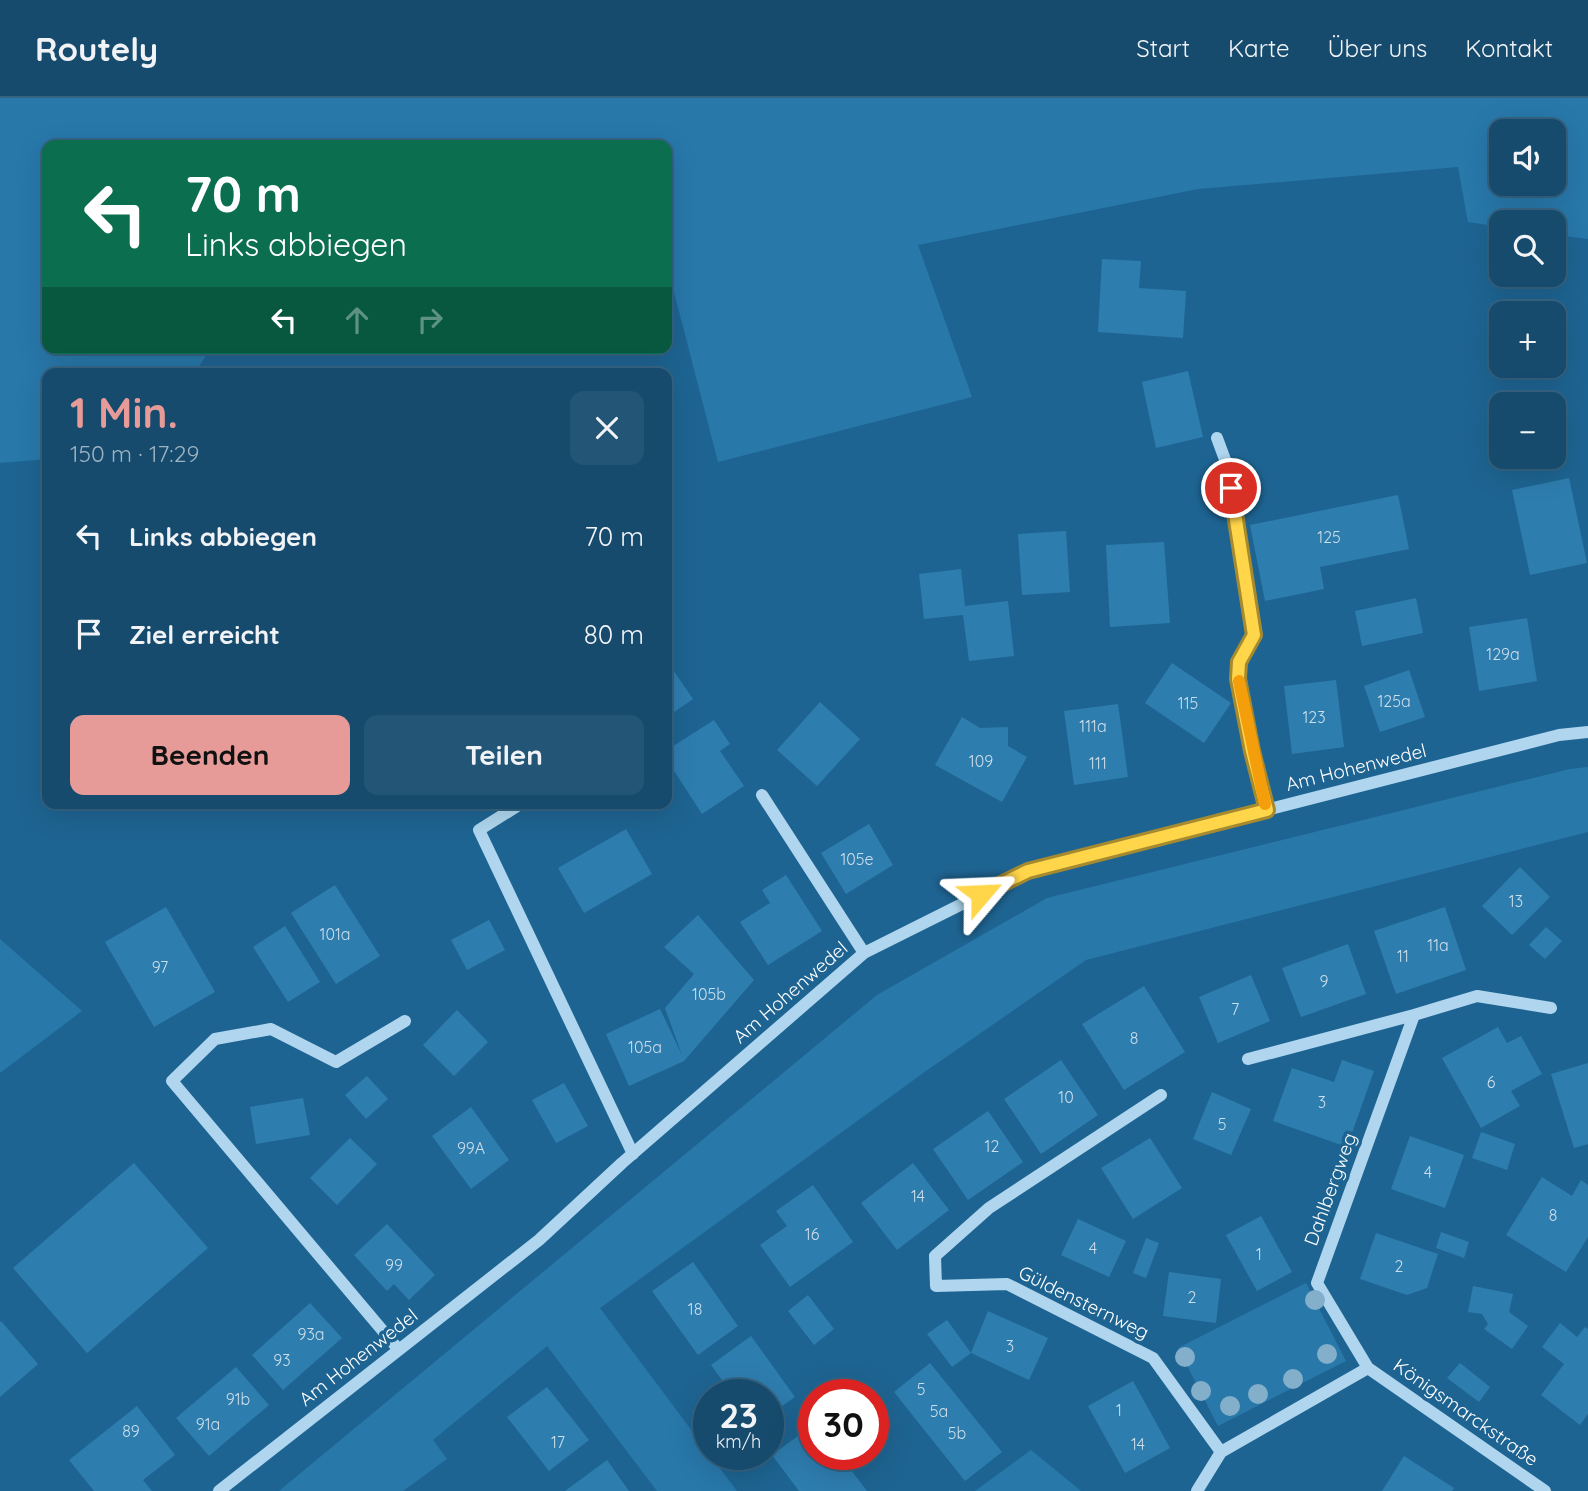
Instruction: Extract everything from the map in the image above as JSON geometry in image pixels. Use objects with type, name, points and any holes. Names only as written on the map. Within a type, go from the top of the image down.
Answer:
[{"type":"street","points":[[1217,438],[1227,465],[1254,635],[1239,662],[1238,679],[1267,810]]},
{"type":"street","name":"Am Hohenwedel","points":[[219,1491],[539,1240],[632,1153],[864,953],[1028,871],[1559,735],[1588,732]]},
{"type":"street","points":[[762,796],[864,953]]},
{"type":"street","points":[[512,809],[479,830],[632,1153]]},
{"type":"street","points":[[1248,1059],[1477,996],[1551,1008]]},
{"type":"street","name":"Dahlbergweg","points":[[1368,1368],[1317,1283],[1414,1015]]},
{"type":"street","points":[[398,1350],[172,1081],[215,1039],[271,1029],[337,1062],[405,1021]]},
{"type":"street","name":"Güldensternweg","points":[[1161,1095],[989,1208],[935,1256],[936,1286],[1007,1284],[1153,1358],[1222,1452]]},
{"type":"street","name":"Königsmarckstraße","points":[[1197,1491],[1222,1452],[1368,1368],[1545,1491]]},
{"type":"shaded area","points":[[0,98],[1588,98],[1588,239],[1566,236],[1566,210],[1489,210],[1489,225],[1468,222],[1458,167],[1198,189],[918,245],[972,397],[718,462],[672,288],[672,140],[42,140],[42,354],[207,354],[198,368],[42,368],[42,459],[0,463]]},
{"type":"shaded area","points":[[1588,767],[1588,832],[1086,960],[926,1071],[600,1308],[693,1432],[693,1470],[721,1470],[737,1491],[657,1491],[547,1346],[433,1440],[447,1459],[403,1491],[279,1491],[877,995],[1047,898],[1570,769]]},
{"type":"shaded area","points":[[0,939],[82,1011],[0,1073]]},
{"type":"shaded area","points":[[1306,1283],[1346,1361],[1218,1426],[1178,1348]]},
{"type":"shaded area","points":[[1031,1450],[1081,1491],[975,1491]]},
{"type":"building","points":[[1102,259],[1141,261],[1139,288],[1186,291],[1183,338],[1098,332]]},
{"type":"building","points":[[1188,371],[1203,437],[1156,448],[1142,382]]},
{"type":"building","points":[[1569,478],[1587,563],[1530,575],[1512,490]]},
{"type":"building","points":[[1398,495],[1409,549],[1320,567],[1324,589],[1265,601],[1250,525]]},
{"type":"building","points":[[1066,531],[1070,592],[1022,595],[1018,534]]},
{"type":"building","points":[[1164,542],[1170,623],[1110,627],[1106,545]]},
{"type":"building","points":[[961,569],[965,606],[1008,601],[1014,656],[969,661],[963,615],[924,619],[919,574]]},
{"type":"building","points":[[1416,598],[1423,633],[1362,646],[1355,611]]},
{"type":"building","points":[[1527,618],[1537,681],[1479,691],[1469,627]]},
{"type":"building","points":[[1172,663],[1231,703],[1204,743],[1145,703]]},
{"type":"building","points":[[672,668],[693,699],[672,714]]},
{"type":"building","points":[[1409,670],[1425,717],[1380,732],[1364,686]]},
{"type":"building","points":[[1336,680],[1344,747],[1292,754],[1284,686]]},
{"type":"building","points":[[820,702],[860,739],[817,786],[777,750]]},
{"type":"building","points":[[1118,704],[1128,777],[1074,785],[1064,711]]},
{"type":"building","points":[[962,717],[980,728],[1008,727],[1008,746],[1027,757],[1002,802],[935,765]]},
{"type":"building","points":[[714,720],[730,744],[720,751],[744,786],[702,814],[672,768],[672,747]]},
{"type":"building","points":[[869,824],[893,865],[846,894],[821,853]]},
{"type":"building","points":[[626,829],[652,874],[584,913],[558,868]]},
{"type":"building","points":[[1520,867],[1550,897],[1512,935],[1482,906]]},
{"type":"building","points":[[786,875],[822,931],[768,965],[740,922],[770,903],[762,890]]},
{"type":"building","points":[[335,885],[380,956],[336,984],[291,913]]},
{"type":"building","points":[[166,907],[215,992],[154,1027],[105,942]]},
{"type":"building","points":[[1445,907],[1466,970],[1396,994],[1374,931]]},
{"type":"building","points":[[698,915],[754,980],[684,1061],[629,1086],[606,1034],[660,1009],[682,1055],[665,1008],[694,974],[664,947]]},
{"type":"building","points":[[489,920],[505,950],[467,970],[451,940]]},
{"type":"building","points":[[285,926],[320,982],[288,1002],[253,947]]},
{"type":"building","points":[[1546,927],[1562,941],[1545,959],[1529,945]]},
{"type":"building","points":[[1348,944],[1366,994],[1301,1017],[1282,968]]},
{"type":"building","points":[[1251,975],[1270,1021],[1218,1043],[1199,997]]},
{"type":"building","points":[[1144,986],[1185,1052],[1124,1090],[1082,1024]]},
{"type":"building","points":[[457,1010],[488,1042],[454,1076],[423,1045]]},
{"type":"building","points":[[1498,1027],[1507,1043],[1521,1036],[1542,1074],[1511,1091],[1520,1106],[1481,1128],[1442,1058]]},
{"type":"building","points":[[1061,1060],[1098,1115],[1041,1154],[1004,1099]]},
{"type":"building","points":[[1342,1060],[1374,1071],[1347,1147],[1273,1121],[1292,1068],[1334,1082]]},
{"type":"building","points":[[1588,1063],[1588,1144],[1574,1148],[1551,1074]]},
{"type":"building","points":[[367,1076],[388,1099],[366,1119],[345,1095]]},
{"type":"building","points":[[564,1083],[588,1126],[556,1143],[532,1100]]},
{"type":"building","points":[[1212,1092],[1251,1109],[1231,1155],[1193,1139]]},
{"type":"building","points":[[303,1098],[310,1135],[256,1144],[250,1107]]},
{"type":"building","points":[[471,1107],[509,1160],[471,1189],[432,1136]]},
{"type":"building","points":[[988,1111],[1023,1162],[968,1200],[933,1149]]},
{"type":"building","points":[[1481,1132],[1515,1144],[1507,1170],[1472,1158]]},
{"type":"building","points":[[1410,1136],[1464,1155],[1445,1208],[1391,1189]]},
{"type":"building","points":[[350,1138],[377,1164],[337,1205],[310,1178]]},
{"type":"building","points":[[1150,1138],[1182,1188],[1133,1219],[1101,1168]]},
{"type":"building","points":[[134,1163],[208,1248],[87,1353],[13,1268]]},
{"type":"building","points":[[913,1163],[949,1210],[897,1250],[861,1203]]},
{"type":"building","points":[[1542,1177],[1572,1196],[1581,1180],[1588,1185],[1588,1237],[1566,1272],[1506,1235]]},
{"type":"building","points":[[813,1185],[853,1242],[790,1287],[760,1245],[787,1226],[776,1211]]},
{"type":"building","points":[[1261,1216],[1292,1272],[1257,1291],[1226,1235]]},
{"type":"building","points":[[1078,1219],[1126,1241],[1109,1277],[1061,1255]]},
{"type":"building","points":[[387,1224],[435,1275],[409,1300],[394,1284],[387,1291],[354,1255]]},
{"type":"building","points":[[1441,1232],[1469,1242],[1464,1258],[1436,1248]]},
{"type":"building","points":[[1376,1233],[1438,1254],[1427,1288],[1407,1295],[1360,1279]]},
{"type":"building","points":[[1146,1238],[1159,1243],[1146,1278],[1133,1273]]},
{"type":"building","points":[[693,1262],[738,1326],[698,1355],[652,1291]]},
{"type":"building","points":[[1169,1272],[1221,1279],[1216,1323],[1163,1316]]},
{"type":"building","points":[[1473,1286],[1513,1294],[1509,1312],[1528,1326],[1512,1349],[1484,1329],[1488,1324],[1482,1314],[1468,1312]]},
{"type":"building","points":[[808,1295],[834,1329],[814,1345],[788,1311]]},
{"type":"building","points":[[310,1303],[342,1338],[283,1390],[252,1355]]},
{"type":"building","points":[[988,1311],[1048,1338],[1029,1380],[971,1353]]},
{"type":"building","points":[[947,1320],[971,1353],[952,1367],[927,1334]]},
{"type":"building","points":[[1,1321],[38,1364],[0,1397],[0,1323]]},
{"type":"building","points":[[1560,1323],[1577,1337],[1585,1327],[1588,1329],[1588,1414],[1580,1425],[1541,1395],[1564,1364],[1542,1347]]},
{"type":"building","points":[[751,1336],[782,1379],[721,1379],[711,1365]]},
{"type":"building","points":[[930,1363],[1002,1452],[965,1481],[894,1392]]},
{"type":"building","points":[[1460,1363],[1490,1387],[1479,1402],[1447,1378]]},
{"type":"building","points":[[236,1367],[269,1405],[209,1456],[176,1418]]},
{"type":"building","points":[[1133,1381],[1170,1448],[1125,1473],[1088,1406]]},
{"type":"building","points":[[784,1382],[795,1397],[784,1405]]},
{"type":"building","points":[[547,1387],[589,1440],[549,1471],[507,1417]]},
{"type":"building","points":[[137,1406],[175,1455],[143,1480],[152,1491],[94,1491],[69,1460]]},
{"type":"building","points":[[798,1436],[798,1470],[851,1470],[867,1491],[799,1491],[783,1470],[784,1446]]},
{"type":"building","points":[[1404,1456],[1454,1488],[1452,1491],[1382,1491]]},
{"type":"building","points":[[607,1460],[629,1491],[565,1491]]},
{"type":"slow traffic","points":[[1239,681],[1265,804]]},
{"type":"route","points":[[981,894],[1028,871],[1267,810],[1238,679],[1239,662],[1254,635],[1231,488]]}]
